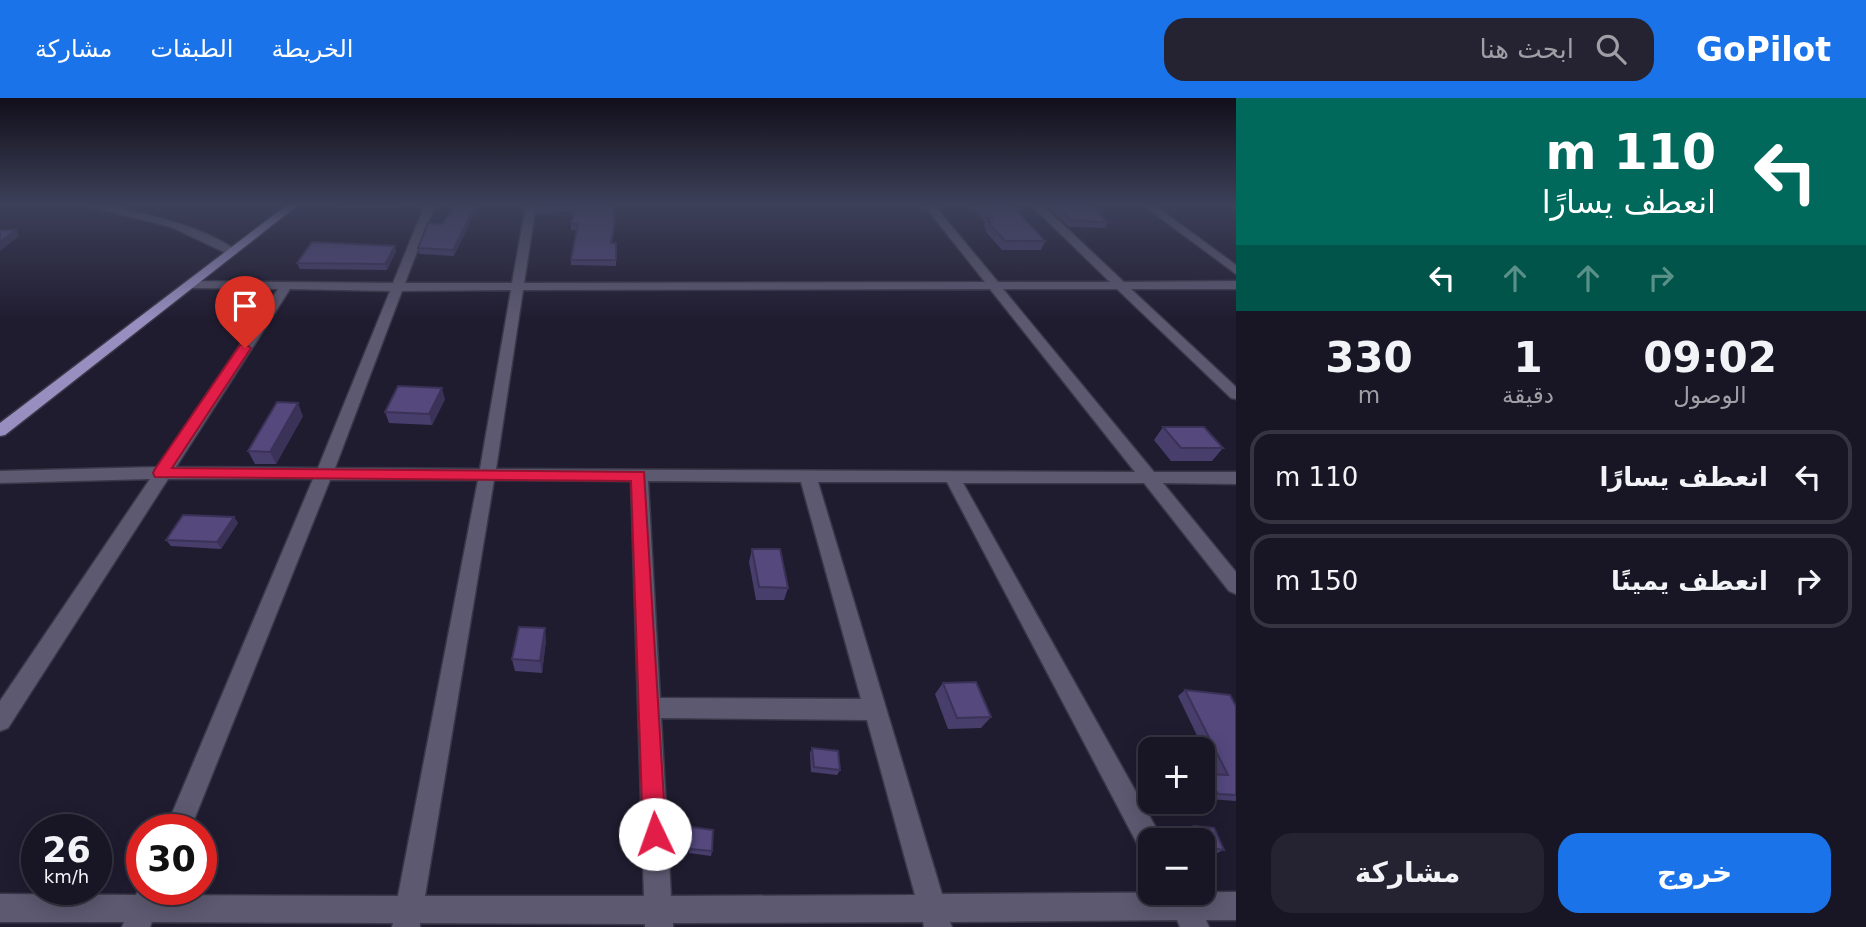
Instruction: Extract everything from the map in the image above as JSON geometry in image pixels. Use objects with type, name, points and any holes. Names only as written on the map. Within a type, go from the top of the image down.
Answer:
[{"type":"main road","points":[[4,425],[243,244]]},
{"type":"street","points":[[213,244],[232,253]]},
{"type":"street","points":[[184,814],[324,474],[414,244]]},
{"type":"street","points":[[408,918],[487,475],[525,244]]},
{"type":"street","points":[[960,244],[1236,586]]},
{"type":"street","points":[[1077,244],[1236,395]]},
{"type":"street","points":[[1200,244],[1236,271]]},
{"type":"street","points":[[191,284],[396,287],[1236,285]]},
{"type":"street","points":[[0,720],[287,285]]},
{"type":"street","points":[[0,477],[161,473],[1236,478]]},
{"type":"street","points":[[639,476],[658,918]]},
{"type":"street","points":[[808,476],[935,918]]},
{"type":"street","points":[[952,477],[1142,828]]},
{"type":"street","points":[[649,708],[875,709]]},
{"type":"street","points":[[0,908],[144,908],[408,918],[935,918],[1236,906]]},
{"type":"building","points":[[311,244],[395,246],[385,264],[297,263]]},
{"type":"building","points":[[420,244],[456,244],[453,250],[418,248]]},
{"type":"building","points":[[574,244],[616,244],[616,260],[571,260]]},
{"type":"building","points":[[398,386],[442,388],[429,414],[385,412]]},
{"type":"building","points":[[277,402],[298,403],[270,452],[248,451]]},
{"type":"building","points":[[1163,427],[1204,427],[1223,448],[1181,448]]},
{"type":"building","points":[[183,515],[234,517],[217,542],[166,540]]},
{"type":"building","points":[[752,549],[780,549],[788,588],[759,587]]},
{"type":"building","points":[[519,627],[545,628],[540,661],[512,659]]},
{"type":"building","points":[[976,682],[991,717],[957,718],[943,683]]},
{"type":"building","points":[[1185,690],[1230,695],[1236,706],[1236,795],[1218,794],[1215,789],[1215,774],[1228,775],[1215,749],[1215,737],[1209,737]]},
{"type":"building","points":[[812,748],[838,751],[840,770],[814,767]]},
{"type":"building","points":[[691,827],[713,830],[712,851],[690,849]]},
{"type":"building","points":[[1215,830],[1224,850],[1215,849]]},
{"type":"route","points":[[245,348],[161,473],[639,476],[655,834]]}]
